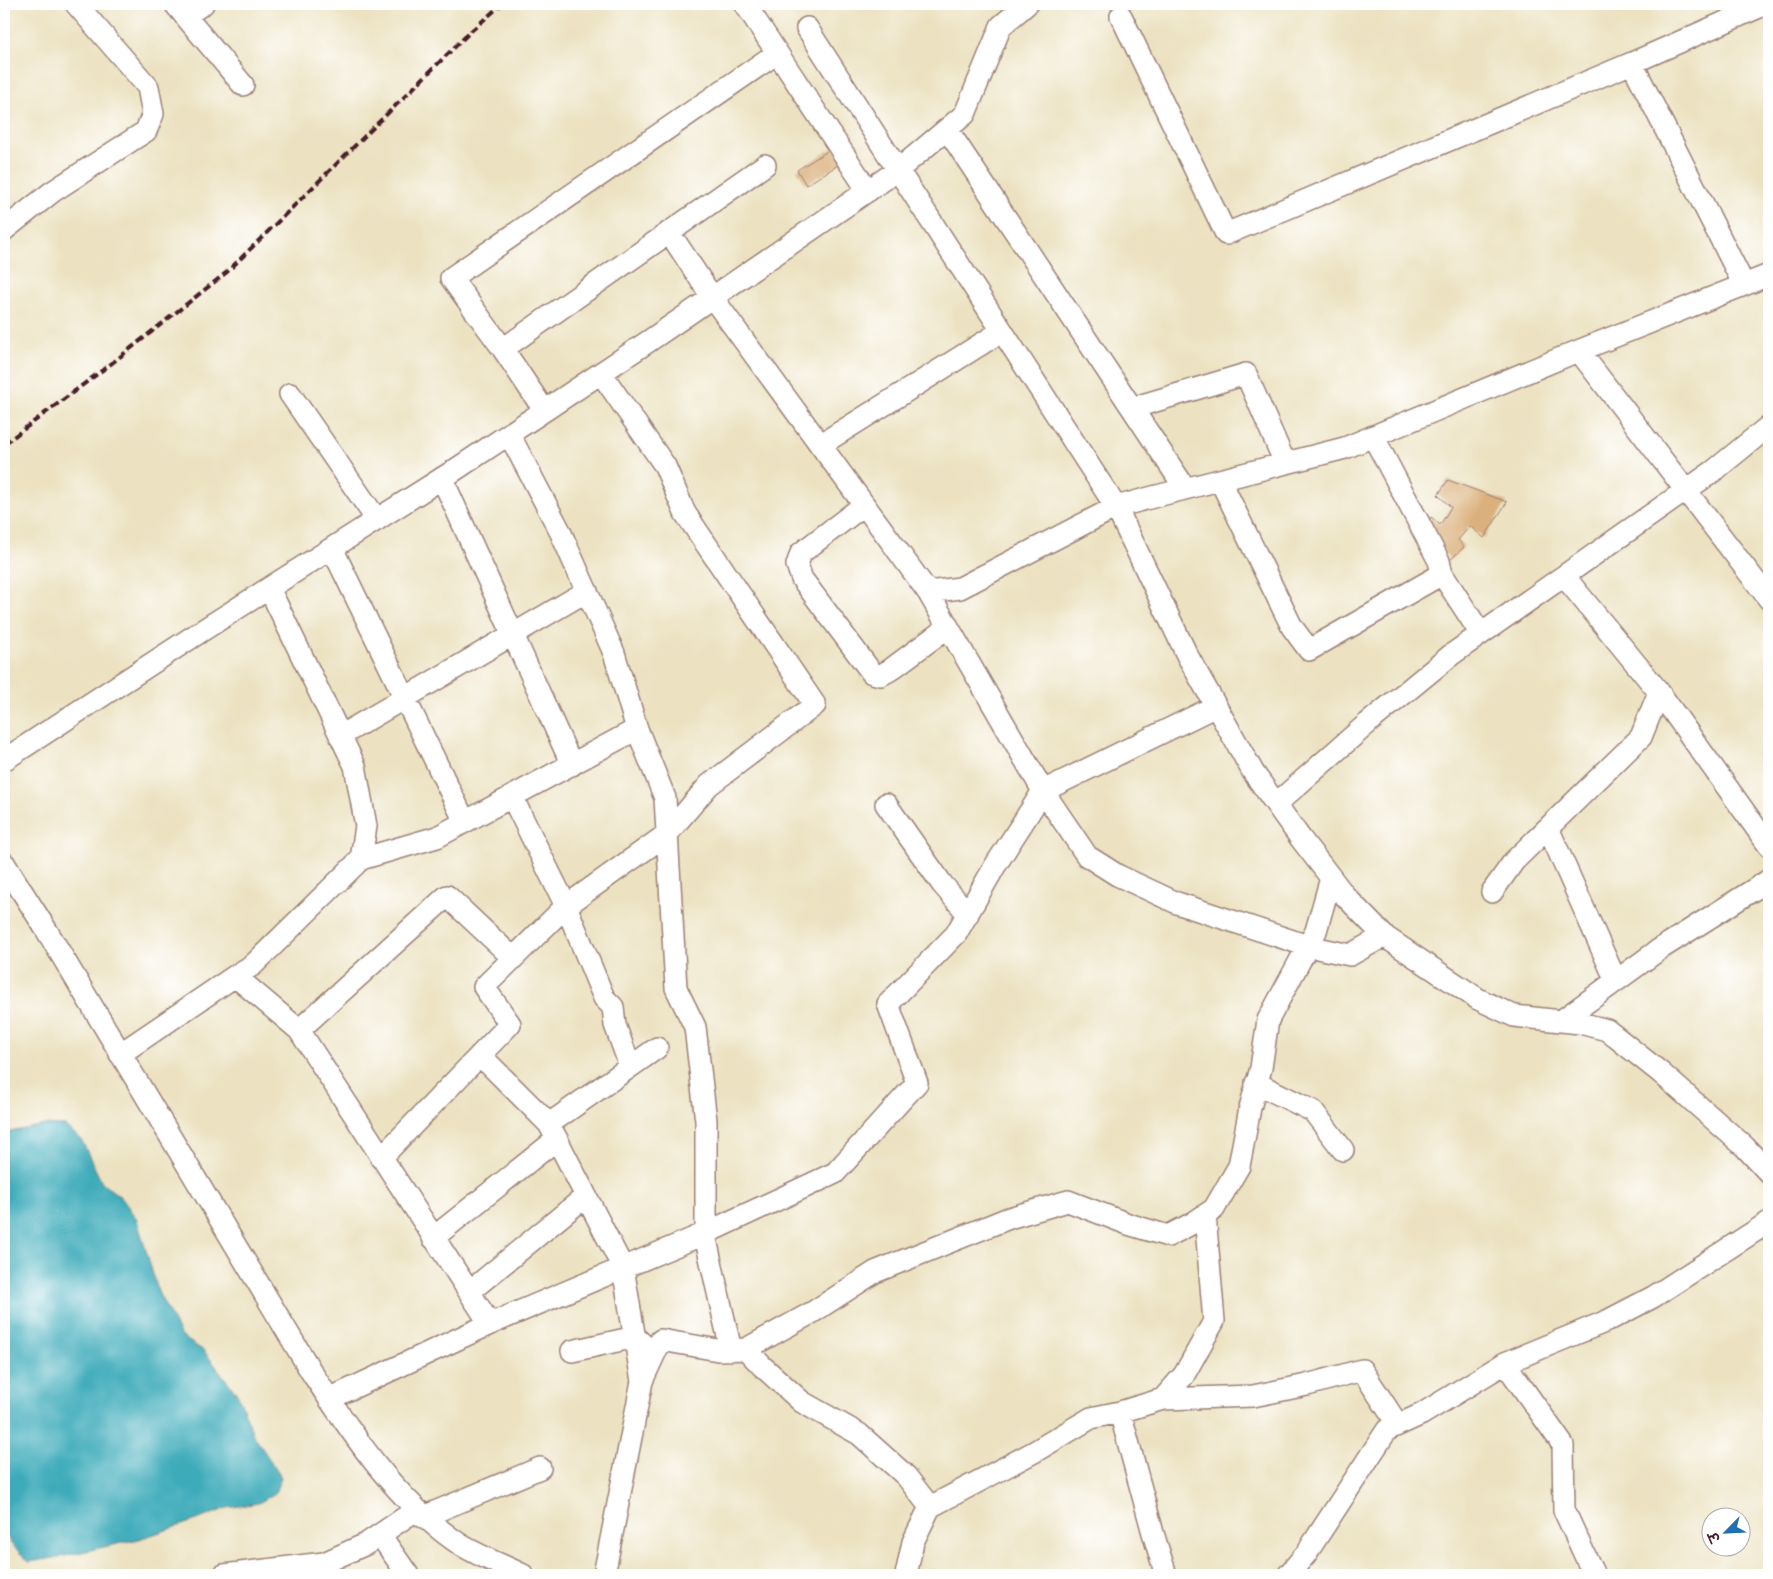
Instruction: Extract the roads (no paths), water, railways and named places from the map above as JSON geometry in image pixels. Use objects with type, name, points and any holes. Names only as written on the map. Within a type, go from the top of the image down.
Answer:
[{"type":"street","points":[[4,230],[52,192],[146,131],[153,114],[148,86],[76,4]]},
{"type":"street","points":[[203,4],[180,10],[243,85]]},
{"type":"street","points":[[745,4],[868,191]]},
{"type":"street","points":[[4,760],[509,434],[898,170],[965,114],[1001,26],[1027,4]]},
{"type":"street","points":[[1121,16],[1226,234],[1632,64],[1766,4]]},
{"type":"street","points":[[807,28],[1116,507],[1187,655],[1253,772],[1345,896],[1384,936],[1485,1002],[1514,1016],[1580,1023],[1607,1030],[1675,1085],[1745,1147],[1769,1173]]},
{"type":"street","points":[[544,410],[503,349],[451,278],[777,53]]},
{"type":"street","points":[[1632,64],[1744,285]]},
{"type":"street","points":[[947,129],[1185,488]]},
{"type":"street","points":[[503,349],[765,165]]},
{"type":"street","points":[[670,232],[712,297],[928,592],[1042,791],[1087,856],[1117,875],[1177,903],[1308,946],[1350,955],[1384,936]]},
{"type":"street","points":[[928,592],[960,588],[1116,507],[1345,448],[1578,351],[1769,275]]},
{"type":"street","points":[[820,445],[1002,331]]},
{"type":"street","points":[[1578,351],[1687,490],[1769,600]]},
{"type":"street","points":[[382,1158],[510,1024],[484,987],[566,906],[667,834],[709,785],[815,705],[685,514],[665,466],[601,373]]},
{"type":"street","points":[[1132,408],[1246,374],[1285,463]]},
{"type":"street","points":[[290,394],[377,520]]},
{"type":"street","points":[[1276,804],[1368,723],[1451,656],[1687,490],[1769,426]]},
{"type":"street","points":[[509,434],[560,531],[614,653],[637,729],[664,798],[676,988],[695,1027],[706,1121],[706,1240],[738,1349],[762,1366],[802,1402],[859,1434],[906,1476],[930,1507]]},
{"type":"street","points":[[1373,436],[1439,561],[1442,574],[1481,634]]},
{"type":"street","points":[[442,478],[572,764]]},
{"type":"street","points":[[1220,480],[1292,627],[1309,650],[1442,574]]},
{"type":"street","points":[[864,505],[801,554],[796,566],[802,579],[872,673],[881,675],[890,670],[948,627]]},
{"type":"street","points":[[332,548],[465,822]]},
{"type":"street","points":[[1564,576],[1659,692],[1769,846]]},
{"type":"street","points":[[269,588],[354,766],[366,826],[362,859]]},
{"type":"street","points":[[340,736],[587,591]]},
{"type":"street","points":[[1492,892],[1514,861],[1641,737],[1659,692]]},
{"type":"street","points":[[329,1398],[490,1324],[706,1233],[835,1173],[917,1083],[888,1004],[956,934],[995,866],[1042,791],[1216,706]]},
{"type":"street","points":[[120,1054],[253,965],[362,859],[437,837],[637,729]]},
{"type":"street","points":[[512,796],[566,906],[604,998],[613,1007],[615,1025],[630,1066]]},
{"type":"street","points":[[886,804],[942,884],[968,914]]},
{"type":"street","points":[[1548,828],[1616,981]]},
{"type":"street","points":[[4,863],[47,931],[286,1330],[349,1429],[386,1478],[420,1513],[457,1542],[524,1575]]},
{"type":"street","points":[[604,1575],[642,1381],[661,1340],[718,1350],[738,1349],[813,1312],[875,1272],[1009,1218],[1068,1201],[1128,1224],[1168,1236],[1214,1209],[1239,1166],[1260,1068],[1268,1020],[1316,932],[1330,878]]},
{"type":"street","points":[[1561,1021],[1660,949],[1769,880]]},
{"type":"street","points":[[299,1030],[447,896],[513,958]]},
{"type":"street","points":[[235,976],[299,1030],[490,1324]]},
{"type":"street","points":[[433,1238],[553,1131],[630,1066],[657,1048]]},
{"type":"street","points":[[480,1055],[553,1131],[623,1268],[642,1381]]},
{"type":"street","points":[[1256,1084],[1313,1111],[1343,1150]]},
{"type":"street","points":[[468,1292],[586,1196]]},
{"type":"street","points":[[1163,1399],[1184,1375],[1214,1321],[1205,1215]]},
{"type":"street","points":[[1288,1575],[1306,1554],[1387,1430],[1422,1414],[1505,1363],[1607,1321],[1653,1297],[1769,1222]]},
{"type":"street","points":[[572,1351],[635,1337]]},
{"type":"street","points":[[635,1337],[655,1355]]},
{"type":"street","points":[[1505,1363],[1562,1446],[1564,1510],[1594,1575]]},
{"type":"street","points":[[906,1575],[913,1542],[930,1507],[1034,1452],[1091,1418],[1120,1412],[1163,1399],[1253,1396],[1306,1385],[1362,1370],[1398,1425]]},
{"type":"street","points":[[1120,1412],[1152,1533],[1166,1575]]},
{"type":"street","points":[[224,1575],[324,1563],[366,1544],[420,1513],[540,1468]]},
{"type":"street","points":[[380,1535],[408,1575]]},
{"type":"water","points":[[44,1125],[65,1126],[81,1139],[102,1183],[122,1198],[137,1220],[159,1294],[181,1336],[204,1351],[238,1395],[253,1434],[281,1477],[275,1493],[259,1503],[227,1508],[139,1539],[29,1562],[11,1544],[4,1531],[4,1133]]},
{"type":"railway","points":[[4,444],[116,360],[227,272],[471,31],[502,4]]}]
